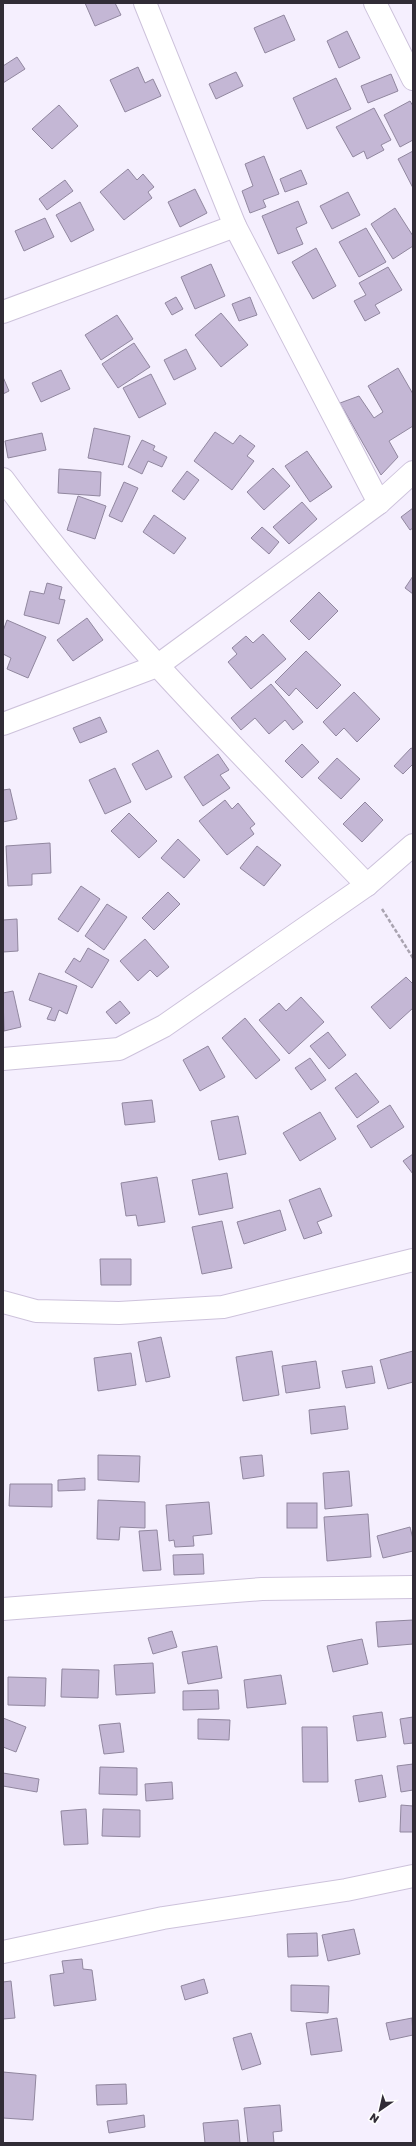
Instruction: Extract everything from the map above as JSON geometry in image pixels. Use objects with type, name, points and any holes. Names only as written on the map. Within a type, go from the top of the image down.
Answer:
[{"type":"street","points":[[145,3],[235,226],[379,503]]},
{"type":"street","points":[[376,3],[413,79]]},
{"type":"street","points":[[3,312],[235,226]]},
{"type":"street","points":[[3,724],[156,666],[379,503],[413,472]]},
{"type":"street","points":[[3,480],[27,512],[156,666],[367,885]]},
{"type":"street","points":[[3,1059],[119,1049],[164,1026],[367,885],[413,845]]},
{"type":"street","points":[[3,1302],[36,1311],[120,1313],[223,1307],[413,1260]]},
{"type":"street","points":[[3,1609],[262,1588],[413,1587]]},
{"type":"street","points":[[3,1952],[163,1918],[346,1890],[413,1876]]},
{"type":"path","points":[[367,885],[413,958]]},
{"type":"building","points":[[85,3],[115,3],[121,15],[95,26]]},
{"type":"building","points":[[284,15],[295,40],[265,53],[254,28]]},
{"type":"building","points":[[347,31],[360,58],[339,68],[327,41]]},
{"type":"building","points":[[17,57],[25,69],[3,83],[3,66]]},
{"type":"building","points":[[138,67],[145,83],[153,79],[161,96],[125,112],[110,80]]},
{"type":"building","points":[[236,72],[243,86],[216,99],[209,84]]},
{"type":"building","points":[[391,74],[398,91],[368,103],[361,86]]},
{"type":"building","points":[[336,78],[351,109],[307,129],[293,98]]},
{"type":"building","points":[[410,101],[413,106],[413,140],[400,147],[384,115]]},
{"type":"building","points":[[59,105],[78,126],[52,149],[32,129]]},
{"type":"building","points":[[374,108],[391,140],[381,145],[384,150],[367,159],[364,151],[353,157],[336,127]]},
{"type":"building","points":[[413,151],[413,188],[398,159]]},
{"type":"building","points":[[264,156],[279,194],[263,200],[266,207],[250,213],[242,191],[253,186],[245,164]]},
{"type":"building","points":[[128,169],[137,180],[143,174],[154,187],[148,192],[152,198],[124,220],[100,192]]},
{"type":"building","points":[[301,170],[307,184],[285,192],[280,179]]},
{"type":"building","points":[[65,180],[73,191],[47,210],[39,199]]},
{"type":"building","points":[[195,189],[207,213],[180,227],[168,202]]},
{"type":"building","points":[[348,192],[360,215],[332,229],[320,206]]},
{"type":"building","points":[[298,201],[307,223],[296,228],[303,244],[278,254],[262,216]]},
{"type":"building","points":[[80,202],[94,230],[71,242],[56,215]]},
{"type":"building","points":[[395,208],[413,236],[413,246],[393,259],[371,224]]},
{"type":"building","points":[[45,218],[54,237],[24,251],[15,231]]},
{"type":"building","points":[[366,228],[386,262],[359,277],[339,242]]},
{"type":"building","points":[[316,248],[336,286],[313,299],[292,262]]},
{"type":"building","points":[[211,264],[225,296],[195,309],[181,277]]},
{"type":"building","points":[[388,267],[402,290],[375,305],[380,313],[365,321],[354,301],[366,295],[359,283]]},
{"type":"building","points":[[176,297],[183,309],[172,315],[165,303]]},
{"type":"building","points":[[250,297],[257,315],[239,321],[232,304]]},
{"type":"building","points":[[221,313],[248,345],[221,367],[195,335]]},
{"type":"building","points":[[117,315],[133,339],[101,360],[85,335]]},
{"type":"building","points":[[134,343],[150,367],[118,388],[102,364]]},
{"type":"building","points":[[186,349],[196,369],[174,380],[164,360]]},
{"type":"building","points":[[398,368],[413,394],[413,426],[389,441],[398,457],[381,475],[340,403],[359,396],[374,418],[383,412],[368,386]]},
{"type":"building","points":[[61,370],[70,389],[41,402],[32,383]]},
{"type":"building","points":[[151,374],[166,404],[139,418],[123,388]]},
{"type":"building","points":[[3,377],[9,391],[3,394]]},
{"type":"building","points":[[94,428],[130,436],[123,465],[88,458]]},
{"type":"building","points":[[215,432],[233,444],[240,435],[255,446],[247,456],[254,461],[232,490],[194,461]]},
{"type":"building","points":[[42,433],[46,450],[8,458],[5,441]]},
{"type":"building","points":[[142,440],[155,446],[153,450],[167,457],[162,467],[148,461],[142,474],[128,467]]},
{"type":"building","points":[[307,451],[332,487],[310,502],[285,466]]},
{"type":"building","points":[[273,468],[290,486],[264,510],[247,492]]},
{"type":"building","points":[[59,469],[101,472],[100,496],[58,493]]},
{"type":"building","points":[[187,471],[199,480],[184,500],[172,491]]},
{"type":"building","points":[[124,482],[138,488],[122,522],[109,516]]},
{"type":"building","points":[[78,496],[106,506],[95,539],[67,530]]},
{"type":"building","points":[[302,502],[317,519],[289,544],[273,527]]},
{"type":"building","points":[[413,508],[413,528],[410,530],[401,517]]},
{"type":"building","points":[[154,515],[186,538],[174,554],[143,532]]},
{"type":"building","points":[[262,527],[279,542],[269,554],[251,538]]},
{"type":"building","points":[[413,576],[413,594],[405,588]]},
{"type":"building","points":[[47,583],[62,587],[59,599],[65,600],[59,624],[24,615],[30,591],[44,594]]},
{"type":"building","points":[[319,592],[338,611],[309,640],[290,621]]},
{"type":"building","points":[[87,618],[103,640],[73,661],[57,640]]},
{"type":"building","points":[[7,620],[46,637],[28,678],[7,669],[11,658],[3,654],[3,631]]},
{"type":"building","points":[[263,634],[286,659],[251,689],[228,662],[237,654],[232,648],[246,636],[253,643]]},
{"type":"building","points":[[306,651],[341,685],[317,709],[296,688],[289,696],[275,682]]},
{"type":"building","points":[[271,684],[303,722],[293,730],[285,720],[269,734],[255,718],[241,730],[231,718]]},
{"type":"building","points":[[354,692],[380,719],[357,742],[344,728],[336,736],[323,722]]},
{"type":"building","points":[[100,717],[107,732],[80,743],[73,728]]},
{"type":"building","points":[[302,744],[319,762],[302,778],[285,761]]},
{"type":"building","points":[[411,748],[413,749],[413,764],[403,774],[394,766]]},
{"type":"building","points":[[158,750],[172,777],[146,790],[132,764]]},
{"type":"building","points":[[218,754],[229,770],[220,775],[230,788],[203,806],[184,777]]},
{"type":"building","points":[[337,758],[360,779],[341,799],[318,778]]},
{"type":"building","points":[[115,768],[131,802],[105,814],[89,780]]},
{"type":"building","points":[[10,789],[17,819],[3,822],[3,790]]},
{"type":"building","points":[[225,800],[232,809],[238,803],[255,824],[250,828],[254,834],[227,855],[199,821]]},
{"type":"building","points":[[365,802],[383,820],[362,842],[343,824]]},
{"type":"building","points":[[129,813],[157,841],[139,858],[111,831]]},
{"type":"building","points":[[178,839],[200,860],[184,878],[161,858]]},
{"type":"building","points":[[50,843],[51,873],[32,874],[32,885],[8,886],[6,846]]},
{"type":"building","points":[[257,846],[281,865],[264,886],[240,868]]},
{"type":"building","points":[[81,886],[100,899],[78,932],[58,919]]},
{"type":"building","points":[[168,892],[180,904],[154,930],[142,918]]},
{"type":"building","points":[[107,904],[127,917],[104,950],[85,936]]},
{"type":"building","points":[[17,919],[18,951],[3,952],[3,920]]},
{"type":"building","points":[[145,939],[169,967],[157,977],[150,970],[138,981],[120,961]]},
{"type":"building","points":[[88,948],[109,960],[92,988],[65,972],[74,958],[80,962]]},
{"type":"building","points":[[39,973],[77,986],[67,1014],[59,1010],[55,1021],[47,1019],[52,1008],[29,1000]]},
{"type":"building","points":[[406,977],[413,984],[413,1008],[390,1029],[371,1007]]},
{"type":"building","points":[[13,991],[21,1027],[4,1031],[3,993]]},
{"type":"building","points":[[301,997],[324,1022],[289,1054],[259,1020],[279,1003],[286,1011]]},
{"type":"building","points":[[120,1001],[130,1013],[116,1024],[106,1012]]},
{"type":"building","points":[[245,1018],[280,1060],[256,1079],[222,1038]]},
{"type":"building","points":[[328,1032],[346,1055],[329,1069],[310,1046]]},
{"type":"building","points":[[208,1046],[225,1077],[200,1091],[183,1060]]},
{"type":"building","points":[[310,1058],[326,1080],[311,1090],[295,1068]]},
{"type":"building","points":[[356,1073],[379,1102],[357,1118],[335,1088]]},
{"type":"building","points":[[152,1100],[155,1122],[125,1125],[122,1103]]},
{"type":"building","points":[[390,1105],[404,1127],[371,1148],[357,1126]]},
{"type":"building","points":[[320,1112],[336,1139],[300,1161],[283,1133]]},
{"type":"building","points":[[238,1116],[246,1154],[219,1160],[211,1121]]},
{"type":"building","points":[[413,1154],[413,1174],[403,1161]]},
{"type":"building","points":[[227,1173],[233,1208],[199,1215],[192,1180]]},
{"type":"building","points":[[157,1177],[165,1222],[138,1226],[136,1215],[126,1216],[121,1183]]},
{"type":"building","points":[[320,1188],[332,1216],[317,1222],[322,1233],[304,1239],[289,1200]]},
{"type":"building","points":[[280,1210],[286,1230],[244,1244],[237,1222]]},
{"type":"building","points":[[222,1221],[232,1268],[202,1274],[192,1227]]},
{"type":"building","points":[[100,1259],[131,1259],[131,1285],[101,1285]]},
{"type":"building","points":[[161,1337],[170,1377],[146,1382],[138,1342]]},
{"type":"building","points":[[272,1351],[279,1395],[243,1401],[236,1357]]},
{"type":"building","points":[[413,1351],[413,1382],[388,1389],[380,1360]]},
{"type":"building","points":[[131,1353],[136,1385],[98,1391],[94,1358]]},
{"type":"building","points":[[316,1361],[320,1388],[286,1393],[282,1366]]},
{"type":"building","points":[[372,1366],[375,1383],[346,1388],[342,1371]]},
{"type":"building","points":[[345,1406],[348,1429],[311,1434],[309,1410]]},
{"type":"building","points":[[98,1455],[140,1456],[139,1482],[98,1480]]},
{"type":"building","points":[[262,1455],[264,1476],[243,1479],[240,1457]]},
{"type":"building","points":[[349,1471],[352,1506],[325,1509],[323,1473]]},
{"type":"building","points":[[85,1478],[85,1490],[58,1491],[58,1480]]},
{"type":"building","points":[[10,1484],[52,1484],[52,1507],[9,1506]]},
{"type":"building","points":[[98,1500],[145,1502],[145,1528],[120,1527],[119,1540],[97,1539]]},
{"type":"building","points":[[209,1502],[212,1534],[193,1536],[194,1546],[175,1547],[174,1540],[169,1541],[166,1505]]},
{"type":"building","points":[[287,1503],[317,1503],[317,1528],[287,1528]]},
{"type":"building","points":[[368,1514],[371,1557],[327,1561],[324,1517]]},
{"type":"building","points":[[410,1527],[413,1539],[413,1551],[383,1558],[377,1536]]},
{"type":"building","points":[[157,1530],[161,1570],[143,1571],[139,1531]]},
{"type":"building","points":[[203,1554],[204,1574],[174,1575],[173,1555]]},
{"type":"building","points":[[413,1620],[413,1644],[378,1647],[376,1622]]},
{"type":"building","points":[[172,1631],[177,1647],[153,1654],[148,1638]]},
{"type":"building","points":[[362,1639],[368,1664],[333,1672],[327,1646]]},
{"type":"building","points":[[217,1646],[222,1678],[188,1684],[182,1652]]},
{"type":"building","points":[[153,1663],[155,1693],[116,1695],[114,1665]]},
{"type":"building","points":[[62,1669],[99,1670],[98,1698],[61,1697]]},
{"type":"building","points":[[281,1675],[286,1704],[247,1708],[244,1680]]},
{"type":"building","points":[[8,1677],[46,1678],[45,1706],[8,1705]]},
{"type":"building","points":[[218,1690],[219,1709],[183,1710],[183,1691]]},
{"type":"building","points":[[382,1712],[386,1737],[357,1741],[353,1716]]},
{"type":"building","points":[[413,1717],[413,1743],[404,1744],[400,1719]]},
{"type":"building","points":[[3,1718],[26,1727],[16,1752],[3,1747]]},
{"type":"building","points":[[198,1719],[230,1720],[229,1740],[198,1739]]},
{"type":"building","points":[[120,1723],[124,1752],[104,1754],[99,1725]]},
{"type":"building","points":[[302,1727],[327,1727],[328,1782],[303,1782]]},
{"type":"building","points":[[413,1764],[413,1790],[401,1792],[397,1766]]},
{"type":"building","points":[[100,1767],[137,1768],[137,1795],[99,1794]]},
{"type":"building","points":[[3,1773],[39,1779],[37,1792],[3,1786]]},
{"type":"building","points":[[382,1775],[386,1797],[359,1802],[355,1780]]},
{"type":"building","points":[[172,1782],[173,1799],[146,1801],[145,1784]]},
{"type":"building","points":[[401,1805],[413,1806],[413,1832],[400,1832]]},
{"type":"building","points":[[86,1809],[88,1844],[64,1845],[61,1811]]},
{"type":"building","points":[[103,1809],[140,1810],[140,1837],[102,1836]]},
{"type":"building","points":[[354,1929],[360,1954],[328,1961],[322,1935]]},
{"type":"building","points":[[317,1933],[318,1956],[288,1957],[287,1934]]},
{"type":"building","points":[[82,1959],[83,1969],[92,1970],[96,2000],[54,2006],[50,1975],[64,1973],[62,1961]]},
{"type":"building","points":[[204,1979],[208,1993],[185,2000],[181,1986]]},
{"type":"building","points":[[11,1981],[15,2018],[3,2019],[3,1982]]},
{"type":"building","points":[[291,1985],[329,1986],[328,2013],[291,2011]]},
{"type":"building","points":[[337,2018],[342,2051],[311,2055],[306,2023]]},
{"type":"building","points":[[412,2018],[413,2035],[390,2040],[386,2023]]},
{"type":"building","points":[[251,2033],[261,2064],[242,2070],[233,2038]]},
{"type":"building","points":[[3,2072],[36,2075],[33,2120],[3,2118]]},
{"type":"building","points":[[126,2084],[127,2104],[97,2105],[96,2085]]},
{"type":"building","points":[[280,2105],[282,2131],[273,2132],[274,2143],[248,2143],[244,2108]]},
{"type":"building","points":[[144,2115],[145,2127],[109,2133],[107,2121]]},
{"type":"building","points":[[238,2120],[240,2143],[205,2143],[203,2123]]}]
